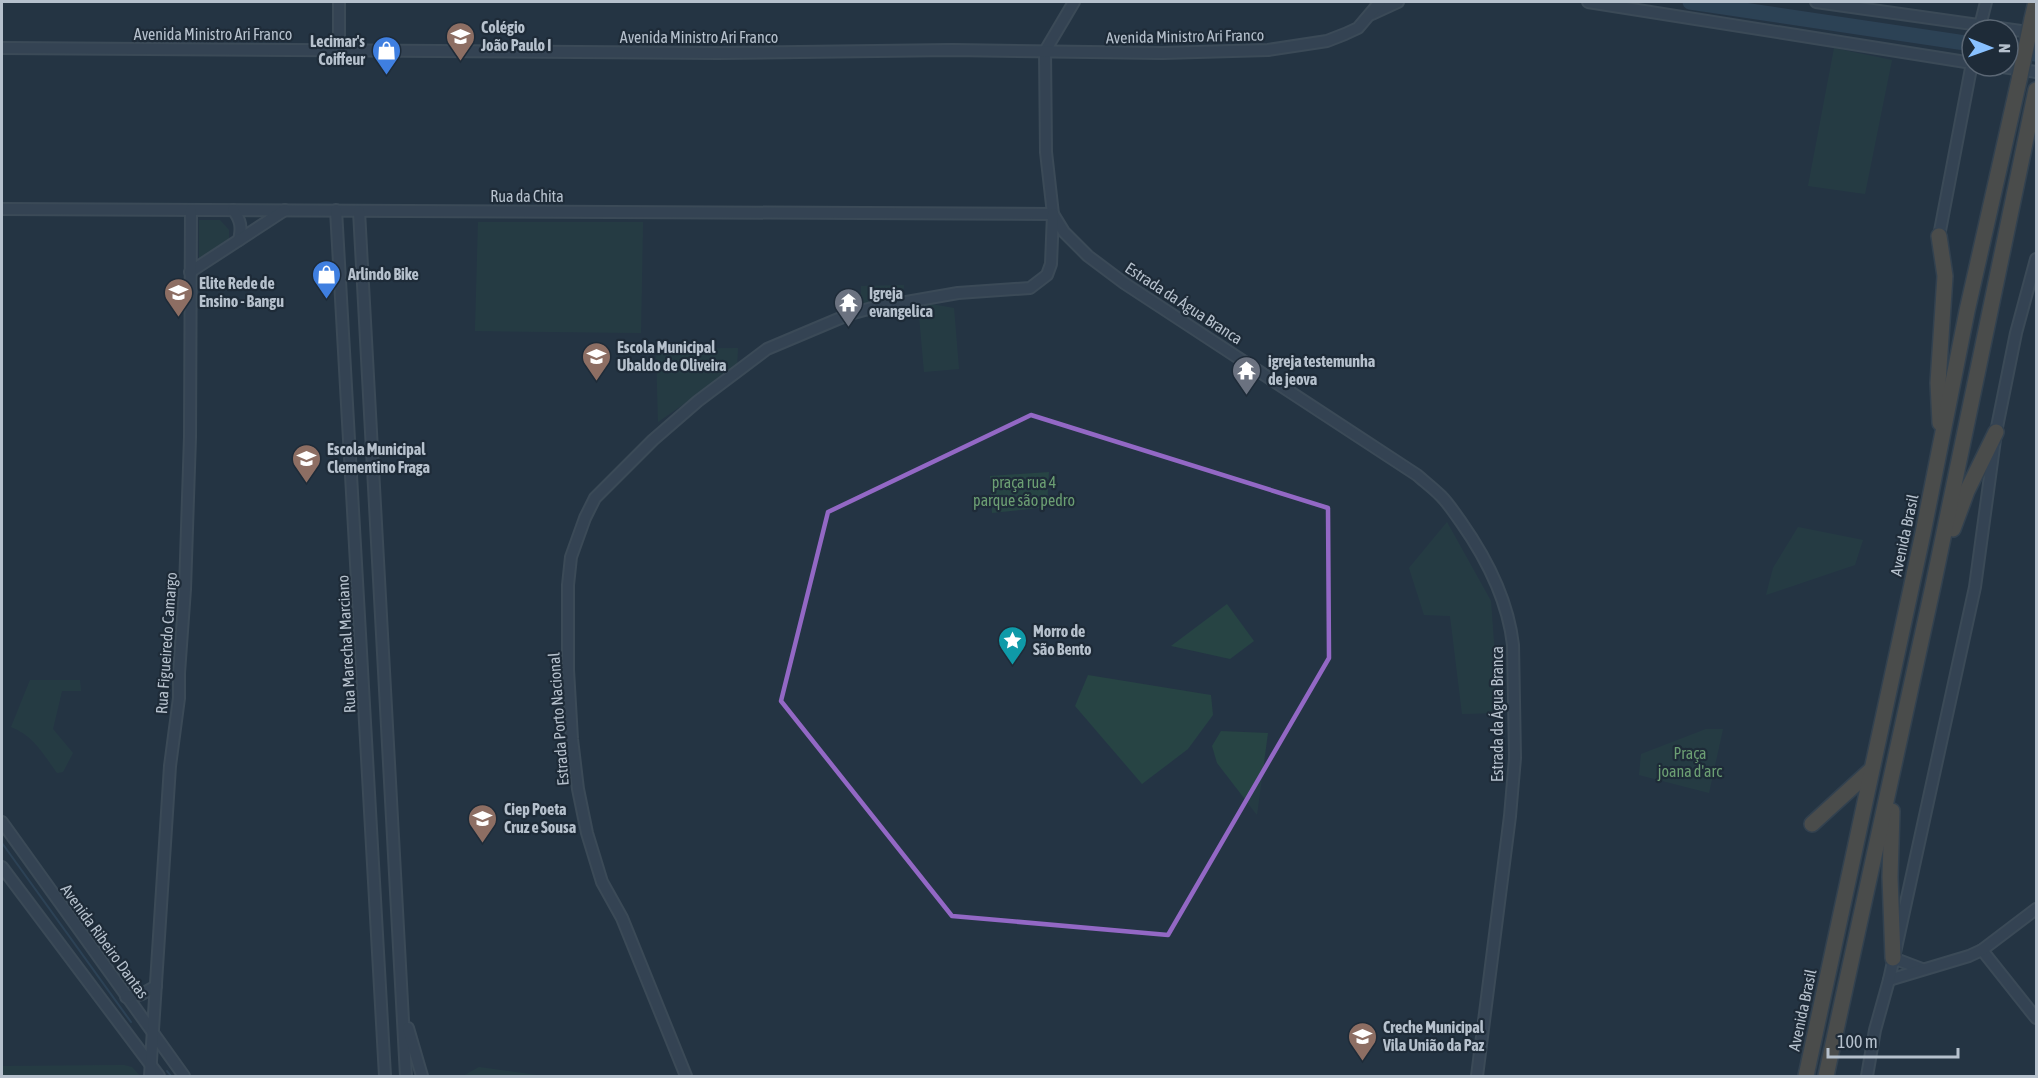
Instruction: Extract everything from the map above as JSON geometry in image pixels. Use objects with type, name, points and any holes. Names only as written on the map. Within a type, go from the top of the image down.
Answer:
[{"type":"highway","name":"Avenida Brasil","points":[[1806,1077],[1942,444],[1967,311],[2020,76],[2035,26],[2036,2]]},
{"type":"highway","points":[[1826,1077],[1895,764],[2037,90]]},
{"type":"highway","points":[[1939,236],[1945,276],[1938,383],[1942,444]]},
{"type":"highway","points":[[1933,586],[1967,491],[1996,432]]},
{"type":"highway","points":[[1893,958],[1890,877],[1895,764]]},
{"type":"highway","points":[[1812,824],[1871,771]]},
{"type":"street","points":[[339,2],[339,49]]},
{"type":"street","points":[[1045,51],[1074,2]]},
{"type":"street","name":"Avenida Ministro Ari Franco","points":[[2,48],[706,53],[857,51],[1162,53],[1268,50],[1327,41],[1352,31],[1358,28],[1380,2]]},
{"type":"street","points":[[1369,16],[1398,2]]},
{"type":"street","points":[[1588,2],[1960,61]]},
{"type":"street","points":[[1816,2],[1960,21]]},
{"type":"street","points":[[1972,18],[1984,7]]},
{"type":"street","points":[[2020,26],[2035,26]]},
{"type":"street","name":"Estrada da Água Branca","points":[[1045,51],[1046,152],[1053,214],[1064,232],[1088,256],[1124,283],[1417,475],[1442,497],[1469,533],[1490,567],[1511,627],[1515,688],[1515,759],[1506,850],[1477,1077]]},
{"type":"street","points":[[1954,60],[1963,70],[1968,84]]},
{"type":"street","points":[[2020,70],[2037,72]]},
{"type":"street","points":[[1939,236],[1969,78]]},
{"type":"street","name":"Rua da Chita","points":[[2,209],[1053,214]]},
{"type":"street","name":"Rua Figueiredo Camargo","points":[[150,1071],[170,766],[179,698],[185,589],[190,448],[191,210]]},
{"type":"street","points":[[233,210],[240,225],[239,240]]},
{"type":"street","points":[[190,272],[285,210]]},
{"type":"street","name":"Rua Marechal Marciano","points":[[336,210],[385,1077]]},
{"type":"street","points":[[359,211],[406,1077]]},
{"type":"street","name":"Estrada Porto Nacional","points":[[686,1077],[622,918],[602,882],[587,833],[576,769],[570,693],[568,585],[571,557],[578,537],[595,498],[653,440],[698,401],[767,349],[850,314],[891,304],[958,293],[1030,288],[1043,279],[1049,270],[1053,214]]},
{"type":"street","points":[[1867,1077],[1875,1030],[1889,980],[1975,587],[1996,432],[2016,333],[2037,259]]},
{"type":"street","name":"Avenida Ribeiro Dantas","points":[[2,822],[184,1077]]},
{"type":"street","points":[[2,867],[150,1071],[159,1077]]},
{"type":"street","points":[[1889,980],[1982,950],[2037,909]]},
{"type":"street","points":[[1982,950],[2037,1018]]},
{"type":"street","points":[[1893,958],[1922,970]]},
{"type":"street","points":[[126,996],[142,994],[156,986]]},
{"type":"street","points":[[402,1000],[422,1077]]},
{"type":"highlighted area","points":[[1031,415],[1328,508],[1329,658],[1168,935],[952,916],[781,701],[828,512]]},
{"type":"green space","points":[[1834,48],[1892,60],[1865,194],[1808,186]]},
{"type":"green space","points":[[199,220],[220,220],[229,230],[229,240],[199,261]]},
{"type":"green space","points":[[478,222],[643,222],[641,333],[475,331]]},
{"type":"green space","points":[[904,285],[903,295],[861,306],[861,286]]},
{"type":"green space","points":[[918,304],[954,308],[959,369],[924,372]]},
{"type":"green space","points":[[738,348],[737,367],[658,422],[656,349]]},
{"type":"green space","name":"praça rua 4 parque são pedro","points":[[1049,472],[1047,507],[992,513],[990,476]]},
{"type":"green space","points":[[1447,522],[1491,601],[1499,713],[1462,714],[1450,616],[1424,615],[1409,568]]},
{"type":"green space","points":[[1798,527],[1863,540],[1855,565],[1766,595],[1773,568]]},
{"type":"green space","points":[[1227,604],[1254,641],[1230,659],[1171,646]]},
{"type":"green space","points":[[1088,675],[1211,695],[1213,715],[1188,749],[1142,784],[1075,706]]},
{"type":"green space","points":[[30,680],[80,680],[81,691],[62,691],[53,729],[73,753],[63,772],[57,773],[32,740],[11,727]]},
{"type":"green space","name":"Praça joana d'arc","points":[[1706,729],[1723,729],[1709,793],[1639,775],[1641,754]]},
{"type":"green space","points":[[1221,731],[1268,733],[1257,815],[1217,763],[1212,746]]},
{"type":"green space","points":[[124,1065],[132,1067],[140,1076],[2,1076],[2,1066]]},
{"type":"green space","points":[[479,1067],[544,1076],[463,1076]]},
{"type":"waterway","points":[[1690,2],[1960,42]]},
{"type":"waterway","points":[[2020,51],[2036,54]]},
{"type":"waterway","points":[[2,843],[131,1022]]},
{"type":"waterway","points":[[167,1071],[171,1076]]},
{"type":"place","name":"Colégio João Paulo I","points":[[460,62]]},
{"type":"place","name":"Lecimar's Coiffeur","points":[[386,76]]},
{"type":"place","name":"Arlindo Bike","points":[[327,300]]},
{"type":"place","name":"Elite Rede de Ensino - Bangu","points":[[178,318]]},
{"type":"place","name":"Igreja evangelica","points":[[848,328]]},
{"type":"place","name":"Escola Municipal Ubaldo de Oliveira","points":[[596,382]]},
{"type":"place","name":"igreja testemunha de jeova","points":[[1247,396]]},
{"type":"place","name":"Escola Municipal Clementino Fraga","points":[[306,484]]},
{"type":"place","name":"Morro de São Bento","points":[[1012,666]]},
{"type":"place","name":"Ciep Poeta Cruz e Sousa","points":[[483,844]]},
{"type":"place","name":"Creche Municipal Vila União da Paz","points":[[1362,1062]]}]
